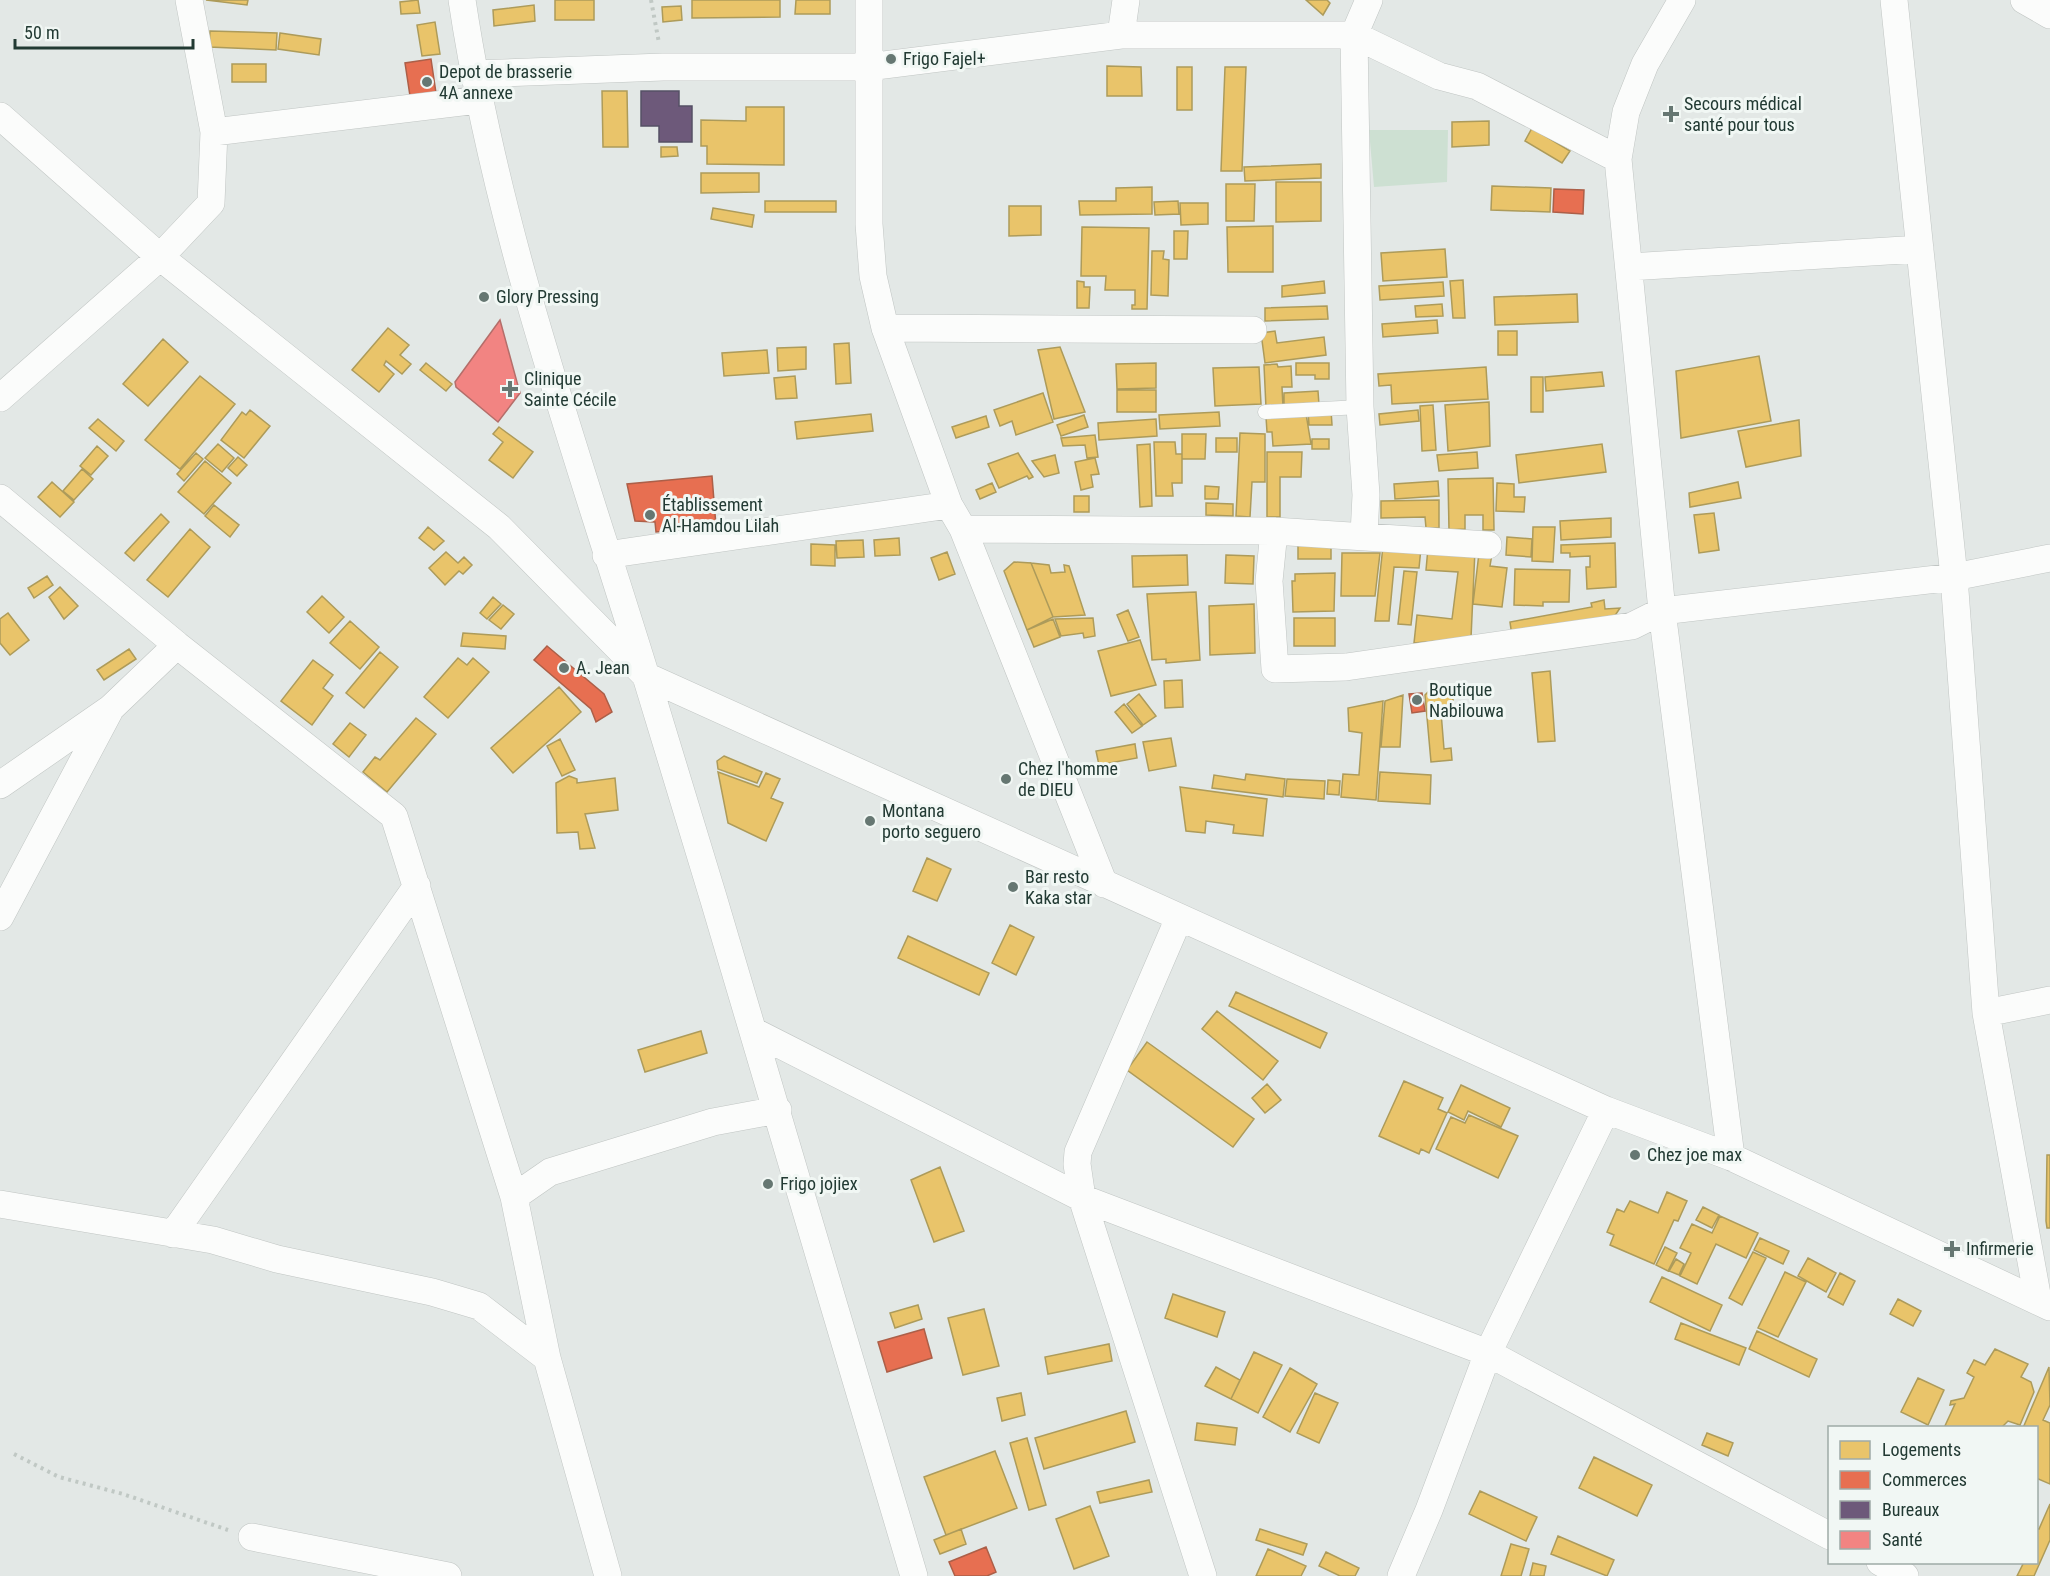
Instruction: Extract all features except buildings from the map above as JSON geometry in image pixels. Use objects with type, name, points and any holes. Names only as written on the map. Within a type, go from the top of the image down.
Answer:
[{"type":"street","points":[[0,398],[160,257],[211,203],[214,132],[189,0]]},
{"type":"street","points":[[462,0],[478,100],[546,363],[646,676],[755,1032],[914,1576]]},
{"type":"street","points":[[869,0],[869,224],[873,276],[885,328],[949,505],[963,530],[1104,884]]},
{"type":"street","points":[[1121,35],[1126,0]]},
{"type":"street","points":[[1364,535],[1366,495],[1360,407],[1354,35],[1369,0]]},
{"type":"street","points":[[1682,0],[1645,64],[1626,112],[1618,159],[1662,611],[1731,1157]]},
{"type":"street","points":[[1894,0],[1954,577],[1986,1013],[2044,1304]]},
{"type":"street","points":[[2024,0],[2050,15]]},
{"type":"street","points":[[473,74],[663,67],[868,67],[1121,35],[1354,35],[1439,76],[1477,86],[1618,159]]},
{"type":"street","points":[[214,132],[478,100]]},
{"type":"street","points":[[0,116],[160,257],[499,527],[646,676],[1606,1110],[1731,1157],[2044,1304]]},
{"type":"street","points":[[1629,267],[1920,249]]},
{"type":"street","points":[[885,328],[1254,330]]},
{"type":"street","points":[[0,498],[177,645],[394,816],[514,1197],[547,1358],[608,1576]]},
{"type":"street","points":[[606,555],[949,505]]},
{"type":"street","points":[[963,530],[1274,531],[1364,535],[1488,545]]},
{"type":"street","points":[[1274,531],[1269,581],[1275,669],[1346,667],[1632,626],[1662,611],[1954,577],[2050,558]]},
{"type":"street","points":[[0,785],[111,708],[177,645]]},
{"type":"street","points":[[0,917],[111,708]]},
{"type":"street","points":[[173,1234],[417,886]]},
{"type":"street","points":[[1179,918],[1078,1152],[1077,1164],[1082,1198],[1203,1576]]},
{"type":"street","points":[[1986,1013],[2050,1000]]},
{"type":"street","points":[[755,1032],[1082,1198],[1488,1353],[1828,1535]]},
{"type":"street","points":[[514,1197],[550,1172],[713,1122],[778,1110]]},
{"type":"street","points":[[1401,1576],[1430,1510],[1488,1353],[1606,1110]]},
{"type":"street","points":[[0,1204],[213,1240],[277,1259],[405,1286],[479,1306],[547,1358]]},
{"type":"street","points":[[252,1537],[448,1576]]},
{"type":"street","points":[[1882,1564],[1905,1576]]},
{"type":"lane","points":[[1265,412],[1360,407]]},
{"type":"path","points":[[651,0],[663,67]]},
{"type":"path","points":[[14,1454],[59,1477],[123,1494],[252,1537]]},
{"type":"green space","points":[[1369,130],[1448,130],[1447,182],[1374,187]]},
{"type":"place","name":"Frigo Fajel+","points":[[891,59]]},
{"type":"place","name":"Depot de brasserie 4A annexe","points":[[427,82]]},
{"type":"place","name":"Secours médical santé pour tous","points":[[1671,114]]},
{"type":"place","name":"Glory Pressing","points":[[484,297]]},
{"type":"place","name":"Clinique Sainte Cécile","points":[[510,389]]},
{"type":"place","name":"Établissement Al-Hamdou Lilah","points":[[650,515]]},
{"type":"place","name":"A. Jean","points":[[564,668]]},
{"type":"place","name":"Boutique Nabilouwa","points":[[1417,700]]},
{"type":"place","name":"Chez l'homme de DIEU","points":[[1006,779]]},
{"type":"place","name":"Montana porto seguero","points":[[870,821]]},
{"type":"place","name":"Bar resto Kaka star","points":[[1013,887]]},
{"type":"place","name":"Chez joe max","points":[[1635,1155]]},
{"type":"place","name":"Frigo jojiex","points":[[768,1184]]},
{"type":"place","name":"Infirmerie","points":[[1952,1249]]}]
